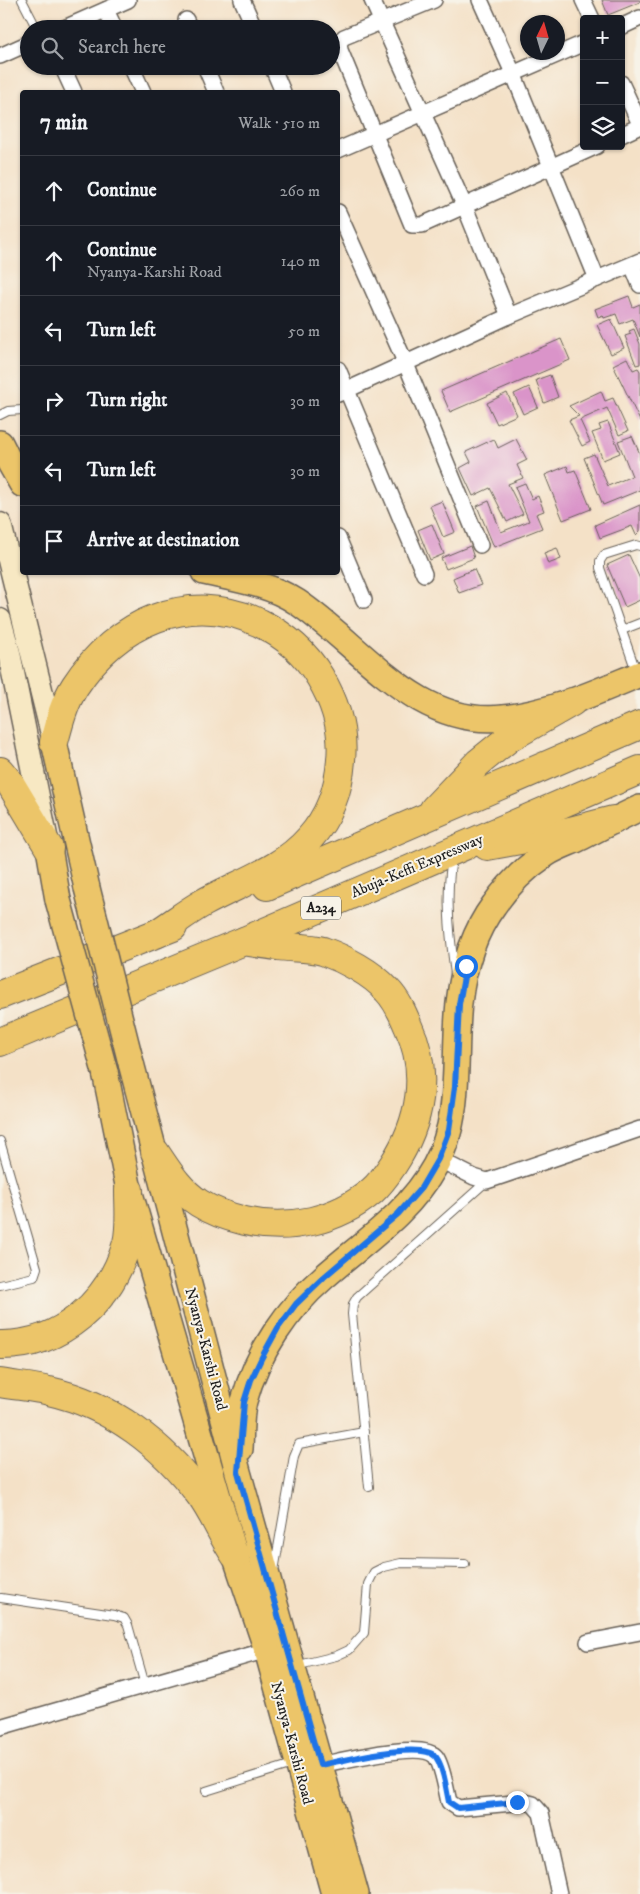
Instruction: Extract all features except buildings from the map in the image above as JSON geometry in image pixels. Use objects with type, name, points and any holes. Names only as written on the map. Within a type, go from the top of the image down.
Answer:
[{"type":"highway","points":[[54,742],[61,718],[74,688],[94,661],[116,639],[155,619],[180,611],[204,609],[232,612],[278,632],[299,648],[327,688],[338,718],[342,752],[335,792],[320,824],[297,851],[277,865],[203,903],[156,934]]},
{"type":"highway","points":[[426,817],[478,763],[502,744],[572,702]]},
{"type":"highway","points":[[0,995],[156,934],[640,725]]},
{"type":"highway","name":"Abuja-Keffi Expressway","points":[[0,1042],[244,941],[640,770]]},
{"type":"highway","points":[[0,771],[49,848]]},
{"type":"highway","points":[[453,850],[538,838],[570,832],[613,820]]},
{"type":"highway","points":[[155,1152],[179,1186],[200,1204],[235,1218],[261,1225],[294,1225],[321,1219],[349,1207],[372,1191],[384,1178],[400,1154],[411,1132],[422,1086],[420,1060],[402,1011],[388,990],[367,973],[323,952],[244,941]]},
{"type":"highway","points":[[0,1345],[25,1343],[58,1331],[75,1320],[104,1293],[118,1270],[127,1242],[129,1190]]},
{"type":"highway","points":[[0,1383],[50,1391],[73,1398],[129,1425],[154,1443],[177,1466],[202,1497],[235,1555]]},
{"type":"main road","points":[[0,443],[20,480]]},
{"type":"main road","points":[[218,575],[272,589],[297,602],[401,688],[440,709],[473,718],[502,719],[533,714],[572,702],[639,675]]},
{"type":"main road","name":"Nyanya-Karshi Road","points":[[54,742],[86,888],[130,1063],[238,1472],[293,1667],[334,1894]]},
{"type":"main road","points":[[238,1472],[244,1402],[251,1380],[278,1328],[296,1304],[324,1277],[398,1214],[421,1188],[438,1159],[449,1130],[455,1087],[459,1004],[466,966],[478,932],[493,906],[516,876],[547,854],[640,808]]},
{"type":"main road","name":"Nyanya-Karshi Road","points":[[49,848],[58,900],[105,1072],[129,1190],[235,1555],[267,1650],[356,1894]]},
{"type":"street","points":[[83,20],[128,0]]},
{"type":"street","points":[[242,0],[251,20]]},
{"type":"street","points":[[372,0],[465,206],[509,316]]},
{"type":"street","points":[[340,40],[344,36],[434,0]]},
{"type":"street","points":[[480,0],[513,73],[597,280]]},
{"type":"street","points":[[583,0],[590,15]]},
{"type":"street","points":[[106,10],[111,20]]},
{"type":"street","points":[[625,24],[640,18]]},
{"type":"street","points":[[340,149],[580,45]]},
{"type":"street","points":[[0,56],[20,47]]},
{"type":"street","points":[[340,50],[412,224],[422,225],[589,150]]},
{"type":"street","points":[[66,75],[73,90]]},
{"type":"street","points":[[135,75],[142,90]]},
{"type":"street","points":[[209,75],[215,90]]},
{"type":"street","points":[[276,75],[283,90]]},
{"type":"street","points":[[625,92],[640,125],[625,133]]},
{"type":"street","points":[[340,216],[406,364],[480,545]]},
{"type":"street","points":[[424,574],[342,392],[509,316],[636,263],[640,285]]},
{"type":"street","points":[[0,524],[54,742]]},
{"type":"street","points":[[340,543],[364,600]]},
{"type":"street","points":[[0,620],[9,654],[49,848]]},
{"type":"street","points":[[438,1159],[474,1178],[487,1181],[640,1129]]},
{"type":"street","points":[[588,1642],[640,1632]]},
{"type":"street","points":[[0,1726],[267,1650]]},
{"type":"street","points":[[309,1764],[406,1749],[428,1752],[435,1756],[439,1762],[449,1802],[458,1808],[525,1802],[533,1804],[541,1813],[559,1894]]},
{"type":"lane","points":[[22,0],[33,20]]},
{"type":"lane","points":[[0,415],[20,410]]},
{"type":"lane","points":[[639,675],[600,568],[600,561],[604,555],[636,545],[640,546]]},
{"type":"lane","points":[[622,630],[640,623]]},
{"type":"lane","points":[[453,850],[449,872],[448,899],[451,948],[459,1004]]},
{"type":"lane","points":[[0,1285],[34,1276],[37,1268],[1,1147]]},
{"type":"lane","points":[[369,1487],[352,1314],[353,1304],[357,1297],[487,1181]]},
{"type":"lane","points":[[271,1590],[294,1456],[299,1444],[364,1432]]},
{"type":"lane","points":[[293,1667],[336,1656],[349,1650],[364,1633],[368,1584],[374,1572],[384,1567],[401,1563],[465,1564]]},
{"type":"lane","points":[[1,1598],[124,1618],[128,1625],[145,1685]]},
{"type":"lane","points":[[206,1791],[309,1764]]},
{"type":"route","points":[[466,966],[459,1004],[455,1087],[449,1130],[435,1166],[421,1188],[398,1214],[324,1277],[296,1304],[278,1328],[251,1380],[244,1402],[238,1472],[320,1765],[406,1749],[428,1752],[435,1756],[439,1762],[449,1802],[452,1805],[458,1808],[517,1802]]}]
